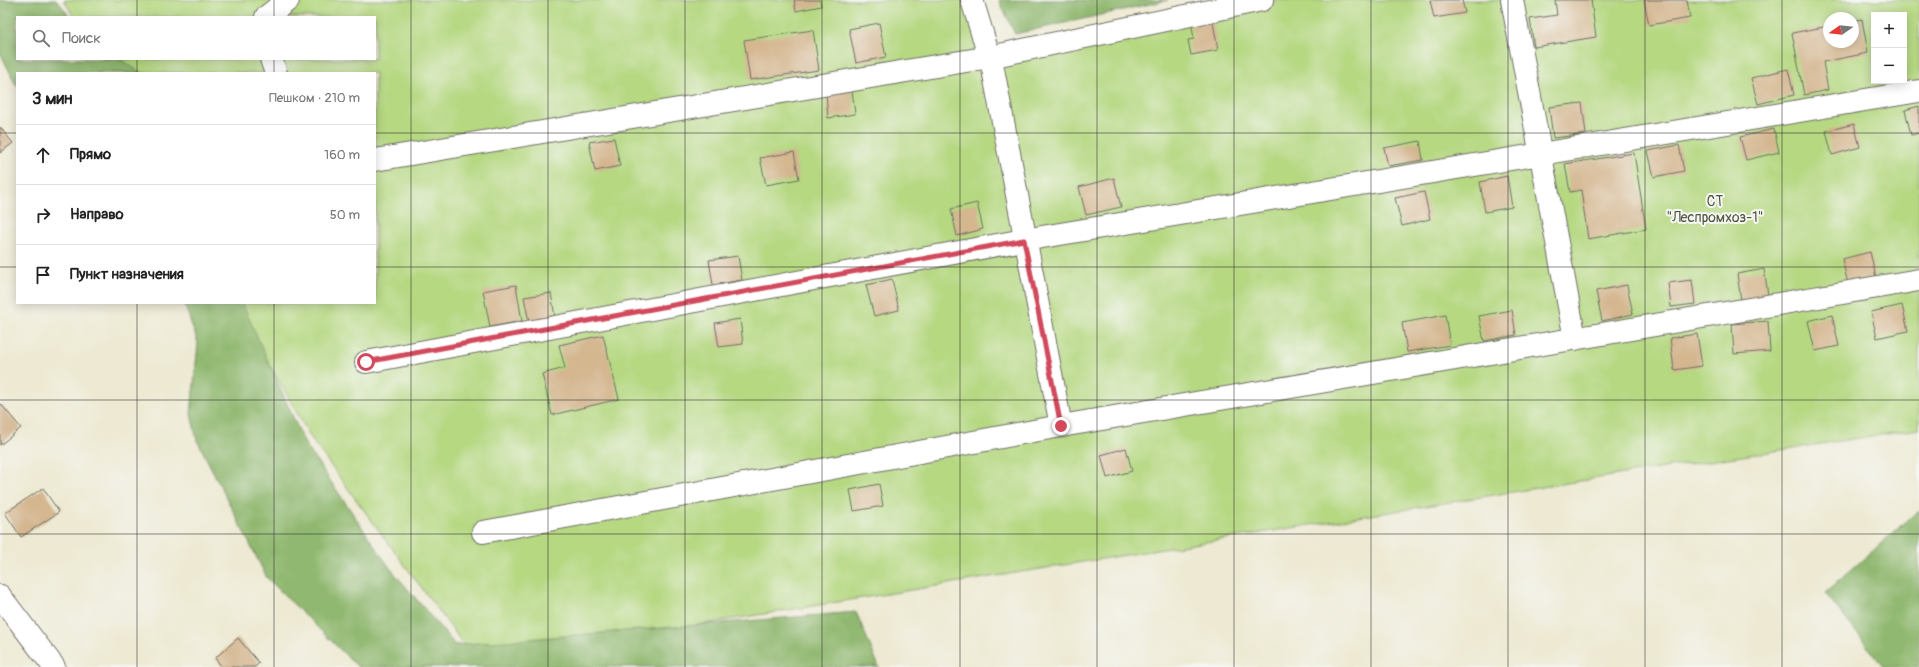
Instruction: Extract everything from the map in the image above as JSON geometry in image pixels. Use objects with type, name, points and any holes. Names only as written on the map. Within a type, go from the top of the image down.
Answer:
[{"type":"street","points":[[267,16],[288,0]]},
{"type":"street","points":[[972,0],[990,57],[1061,426]]},
{"type":"street","points":[[376,160],[990,57],[1262,0]]},
{"type":"street","points":[[1512,0],[1575,339]]},
{"type":"street","points":[[271,60],[276,72]]},
{"type":"street","points":[[366,362],[1024,240],[1919,91]]},
{"type":"street","points":[[483,532],[1061,426],[1919,280]]},
{"type":"street","points":[[0,596],[54,667]]},
{"type":"green space","points":[[0,0],[57,0],[69,16],[16,16],[16,60],[121,60],[140,72],[16,72],[16,85],[0,52]]},
{"type":"green space","name":"СТ \"Леспромхоз-1\"","points":[[64,0],[975,0],[986,53],[1278,0],[1919,0],[1919,429],[1598,478],[476,661],[314,443],[236,304],[376,304],[376,72],[104,72],[98,60],[376,60],[376,16],[73,16]]},
{"type":"green space","points":[[999,0],[1168,0],[1015,34]]},
{"type":"green space","points":[[184,304],[242,304],[305,444],[390,568],[455,645],[856,612],[879,667],[358,667],[267,578],[197,440],[191,414],[198,343]]},
{"type":"green space","points":[[1919,510],[1919,667],[1884,667],[1825,593]]},
{"type":"building","points":[[794,0],[820,0],[821,6],[796,11]]},
{"type":"building","points":[[1430,0],[1462,0],[1465,13],[1434,18]]},
{"type":"building","points":[[1555,0],[1591,0],[1596,37],[1534,47],[1530,19],[1557,15]]},
{"type":"building","points":[[1644,0],[1687,0],[1690,18],[1649,25]]},
{"type":"building","points":[[1212,17],[1218,50],[1191,55],[1188,40],[1194,39],[1191,21]]},
{"type":"building","points":[[1862,19],[1868,53],[1823,62],[1828,90],[1804,95],[1792,33],[1823,27],[1823,48],[1859,48],[1859,20]]},
{"type":"building","points":[[879,23],[886,57],[856,63],[849,29]]},
{"type":"building","points":[[813,30],[819,70],[750,80],[744,40]]},
{"type":"building","points":[[1788,69],[1794,95],[1758,104],[1751,78]]},
{"type":"building","points":[[852,90],[855,114],[828,118],[826,93]]},
{"type":"building","points":[[1582,103],[1586,134],[1553,138],[1549,107]]},
{"type":"building","points":[[1919,106],[1919,133],[1911,135],[1905,110]]},
{"type":"building","points":[[1854,124],[1860,147],[1832,155],[1826,131]]},
{"type":"building","points":[[0,127],[13,143],[0,153]]},
{"type":"building","points":[[1774,129],[1779,152],[1746,160],[1740,137]]},
{"type":"building","points":[[614,138],[620,166],[595,171],[589,142]]},
{"type":"building","points":[[1420,141],[1423,160],[1388,166],[1384,148]]},
{"type":"building","points":[[1679,145],[1684,171],[1654,177],[1648,151]]},
{"type":"building","points":[[794,152],[799,179],[766,185],[760,158]]},
{"type":"building","points":[[1634,153],[1646,229],[1588,239],[1581,190],[1570,192],[1565,164]]},
{"type":"building","points":[[1507,176],[1512,207],[1485,212],[1480,182]]},
{"type":"building","points":[[1114,178],[1121,207],[1086,215],[1079,187]]},
{"type":"building","points":[[1424,192],[1430,219],[1402,226],[1395,198]]},
{"type":"building","points":[[977,203],[983,229],[957,236],[951,209]]},
{"type":"building","points":[[1870,252],[1876,277],[1848,284],[1842,259]]},
{"type":"building","points":[[738,256],[742,280],[713,285],[709,260]]},
{"type":"building","points":[[1764,269],[1768,295],[1741,300],[1737,274]]},
{"type":"building","points":[[892,279],[899,310],[874,316],[866,285]]},
{"type":"building","points":[[1692,280],[1695,304],[1671,307],[1668,283]]},
{"type":"building","points":[[516,285],[522,321],[490,327],[483,291]]},
{"type":"building","points":[[1627,285],[1633,314],[1602,321],[1596,291]]},
{"type":"building","points":[[551,293],[555,317],[529,322],[524,297]]},
{"type":"building","points":[[1902,305],[1908,331],[1877,338],[1871,312]]},
{"type":"building","points":[[1512,310],[1516,335],[1484,341],[1479,316]]},
{"type":"building","points":[[1445,315],[1450,345],[1407,352],[1402,323]]},
{"type":"building","points":[[1832,315],[1839,346],[1815,351],[1808,321]]},
{"type":"building","points":[[740,319],[743,344],[719,347],[715,323]]},
{"type":"building","points":[[1768,321],[1770,351],[1734,354],[1732,324]]},
{"type":"building","points":[[1697,334],[1702,366],[1674,370],[1670,338]]},
{"type":"building","points":[[603,335],[619,399],[552,415],[542,374],[565,368],[559,345]]},
{"type":"building","points":[[0,403],[21,428],[0,445]]},
{"type":"building","points":[[1126,448],[1132,471],[1107,478],[1101,455]]},
{"type":"building","points":[[879,484],[883,506],[854,511],[850,490]]},
{"type":"building","points":[[43,488],[59,512],[21,537],[5,513]]},
{"type":"building","points":[[238,638],[259,663],[255,667],[222,667],[215,658]]},
{"type":"route","points":[[366,362],[1024,240],[1061,426]]}]
